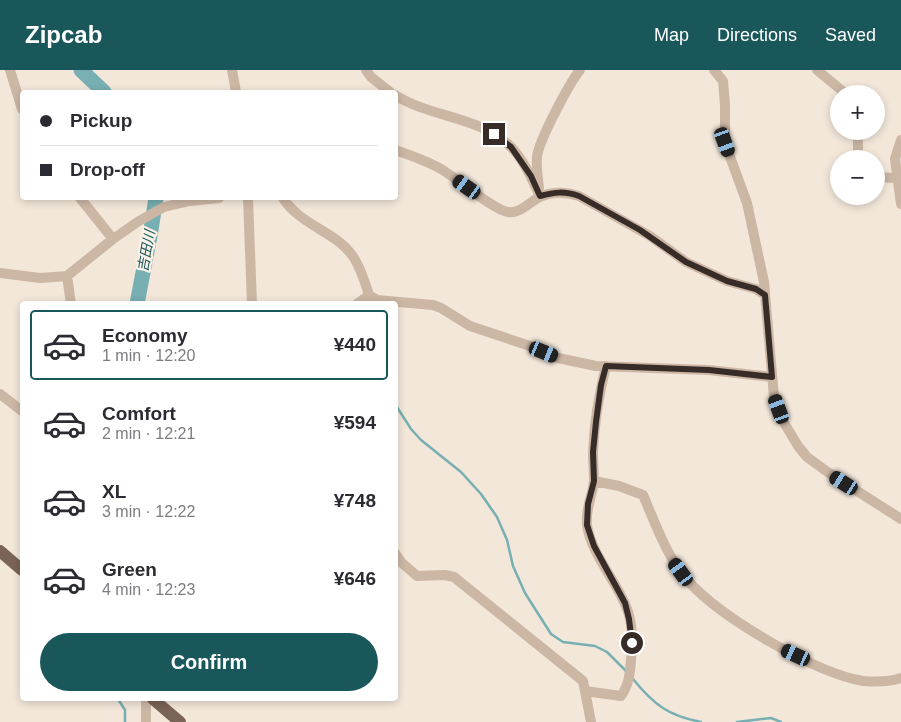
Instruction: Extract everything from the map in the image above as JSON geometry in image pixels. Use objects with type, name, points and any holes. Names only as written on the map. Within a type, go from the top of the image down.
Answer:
[{"type":"main road","points":[[0,551],[20,568]]},
{"type":"main road","points":[[155,701],[180,722]]},
{"type":"street","points":[[10,70],[20,102]]},
{"type":"street","points":[[232,70],[236,90]]},
{"type":"street","points":[[366,70],[371,77],[387,90]]},
{"type":"street","points":[[540,196],[537,156],[541,141],[572,81],[580,70]]},
{"type":"street","points":[[714,70],[723,82],[725,142],[747,203],[765,295],[774,396],[783,421],[807,457],[901,518]]},
{"type":"street","points":[[817,70],[835,85]]},
{"type":"street","points":[[398,96],[418,106],[494,134],[511,147],[531,176],[540,196]]},
{"type":"street","points":[[901,140],[895,159],[899,176],[901,204]]},
{"type":"street","points":[[398,151],[440,168],[493,206],[508,212],[518,211],[540,196],[556,192],[579,196],[637,228],[686,262],[727,281],[756,289],[765,295]]},
{"type":"street","points":[[885,177],[899,176]]},
{"type":"street","points":[[82,200],[112,239]]},
{"type":"street","points":[[0,273],[40,278],[67,276],[112,239],[139,221],[164,207],[190,200]]},
{"type":"street","points":[[248,200],[252,301]]},
{"type":"street","points":[[284,200],[289,207],[311,225],[337,241],[352,254],[364,279],[368,295],[377,300],[387,301]]},
{"type":"street","points":[[67,276],[71,301]]},
{"type":"street","points":[[361,301],[368,295]]},
{"type":"street","points":[[398,302],[441,308],[470,326],[530,346],[558,358],[596,366],[709,370],[772,377]]},
{"type":"street","points":[[585,691],[621,696],[626,689],[630,675],[632,643],[625,603],[594,546],[587,525],[588,504],[594,481],[593,452],[595,432],[601,385],[606,366]]},
{"type":"street","points":[[0,394],[20,409]]},
{"type":"street","points":[[594,481],[619,486],[643,495],[669,553],[689,583],[717,606],[761,637],[828,670],[847,676],[876,682],[901,678]]},
{"type":"street","points":[[398,557],[416,576],[446,575],[454,577],[583,681],[591,722]]},
{"type":"street","points":[[146,701],[146,722]]},
{"type":"waterway","name":"吉田川","points":[[81,70],[102,90]]},
{"type":"waterway","name":"吉田川","points":[[138,301],[156,200]]},
{"type":"waterway","points":[[398,409],[411,429],[421,440],[461,472],[481,494],[497,517],[507,540],[513,566],[525,593],[551,634],[563,642],[595,646],[607,652],[626,671]]},
{"type":"waterway","points":[[633,679],[648,696],[663,708],[671,713],[701,722]]},
{"type":"waterway","points":[[119,701],[125,710],[125,722]]},
{"type":"waterway","points":[[737,722],[771,718],[781,722]]},
{"type":"route","points":[[494,134],[511,147],[531,176],[540,196],[556,192],[579,196],[630,223],[686,262],[727,281],[756,289],[765,295],[772,377],[709,370],[615,368],[606,366],[601,385],[596,422],[593,452],[594,481],[588,504],[587,525],[594,546],[625,603],[632,643]]}]
